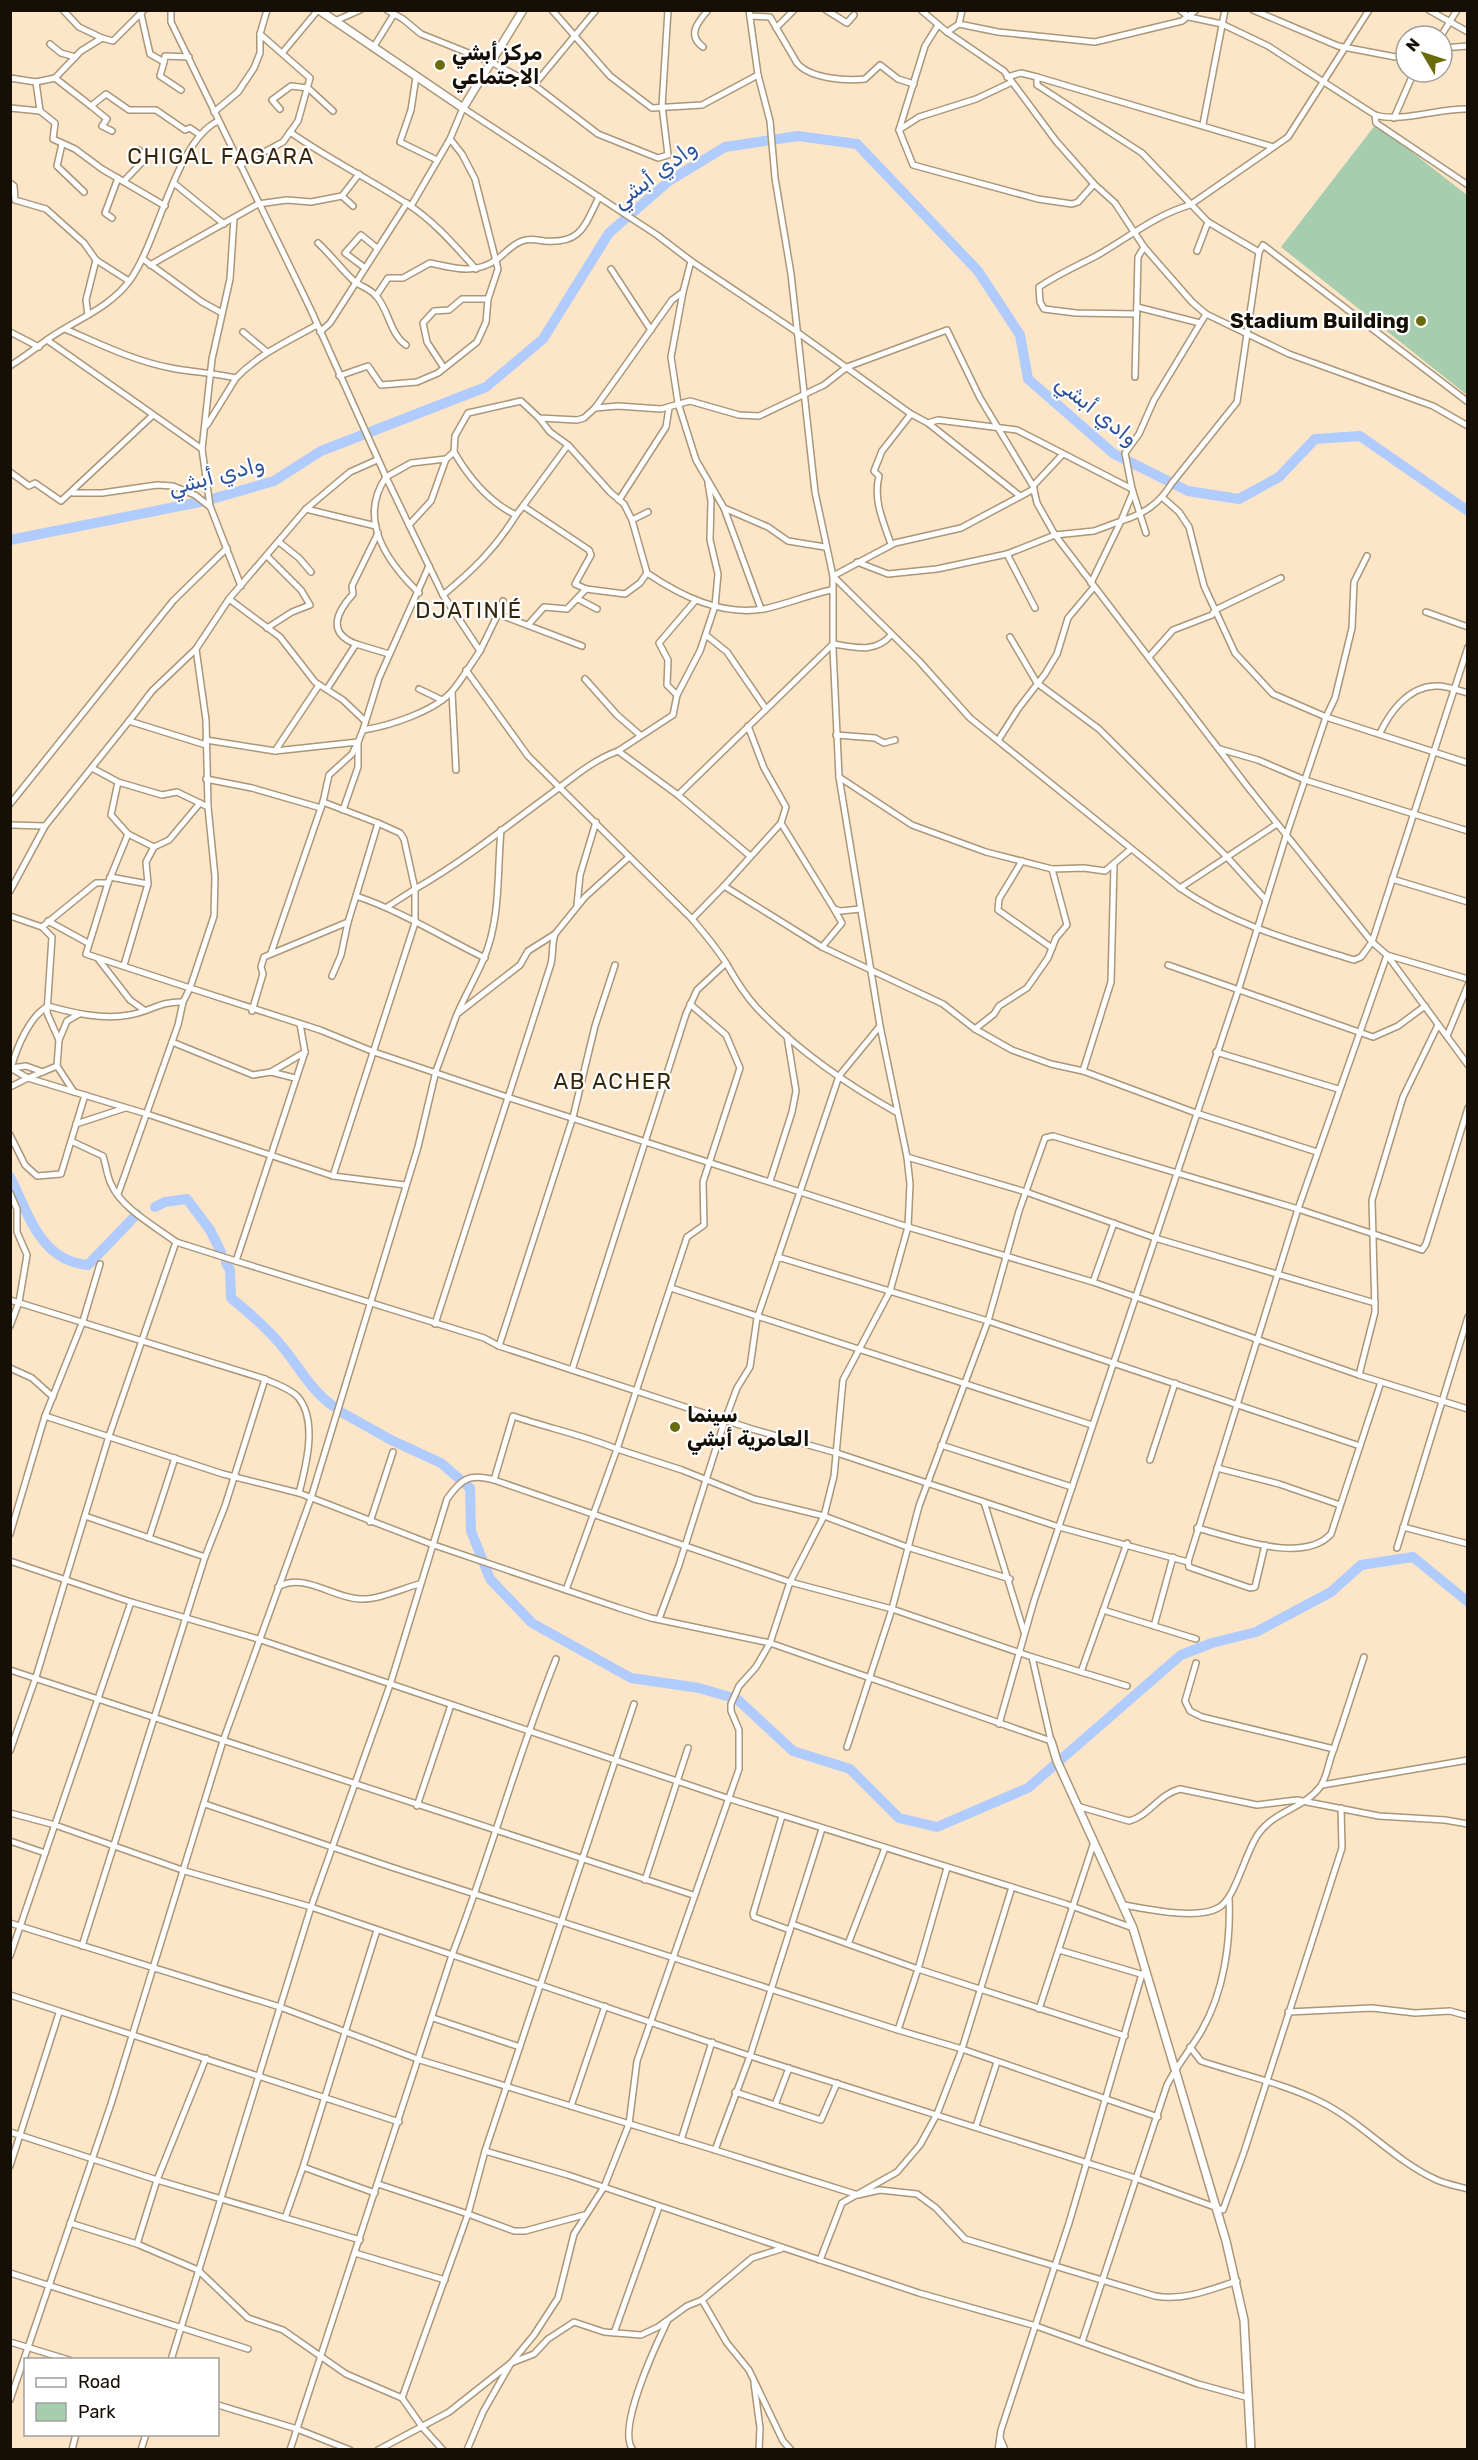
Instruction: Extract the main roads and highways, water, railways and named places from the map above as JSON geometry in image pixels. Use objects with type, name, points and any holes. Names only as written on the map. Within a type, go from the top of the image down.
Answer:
[{"type":"waterway","name":"وادي أبشي","points":[[10,540],[205,501],[274,481],[321,451],[486,387],[543,339],[609,233],[669,181],[725,147],[798,136],[857,144],[978,271],[1020,335],[1028,379],[1114,454],[1188,491],[1239,499],[1279,477],[1315,439],[1360,436],[1468,511]]},
{"type":"waterway","points":[[10,1177],[38,1233],[58,1255],[72,1262],[88,1265],[137,1214]]},
{"type":"waterway","points":[[155,1207],[165,1202],[187,1199],[210,1230],[221,1252]]},
{"type":"waterway","points":[[226,1263],[230,1270],[231,1298],[273,1336],[313,1387],[333,1406]]},
{"type":"waterway","points":[[341,1412],[391,1440],[441,1463],[470,1488],[471,1531],[490,1579],[532,1623],[631,1678],[699,1688],[737,1699],[793,1751],[850,1769],[899,1818],[937,1827],[1028,1788],[1181,1655],[1212,1643],[1256,1632],[1331,1592],[1361,1565],[1413,1557],[1468,1602]]},
{"type":"place","name":"مركز أبشي الاجتماعي","points":[[440,65]]},
{"type":"place","name":"Stadium Building","points":[[1421,321]]},
{"type":"place","name":"سينما العامرية أبشي","points":[[675,1427]]},
{"type":"district","name":"CHIGAL FAGARA","points":[[221,156]]},
{"type":"district","name":"DJATINIÉ","points":[[469,610]]},
{"type":"district","name":"AB ACHER","points":[[613,1081]]}]
